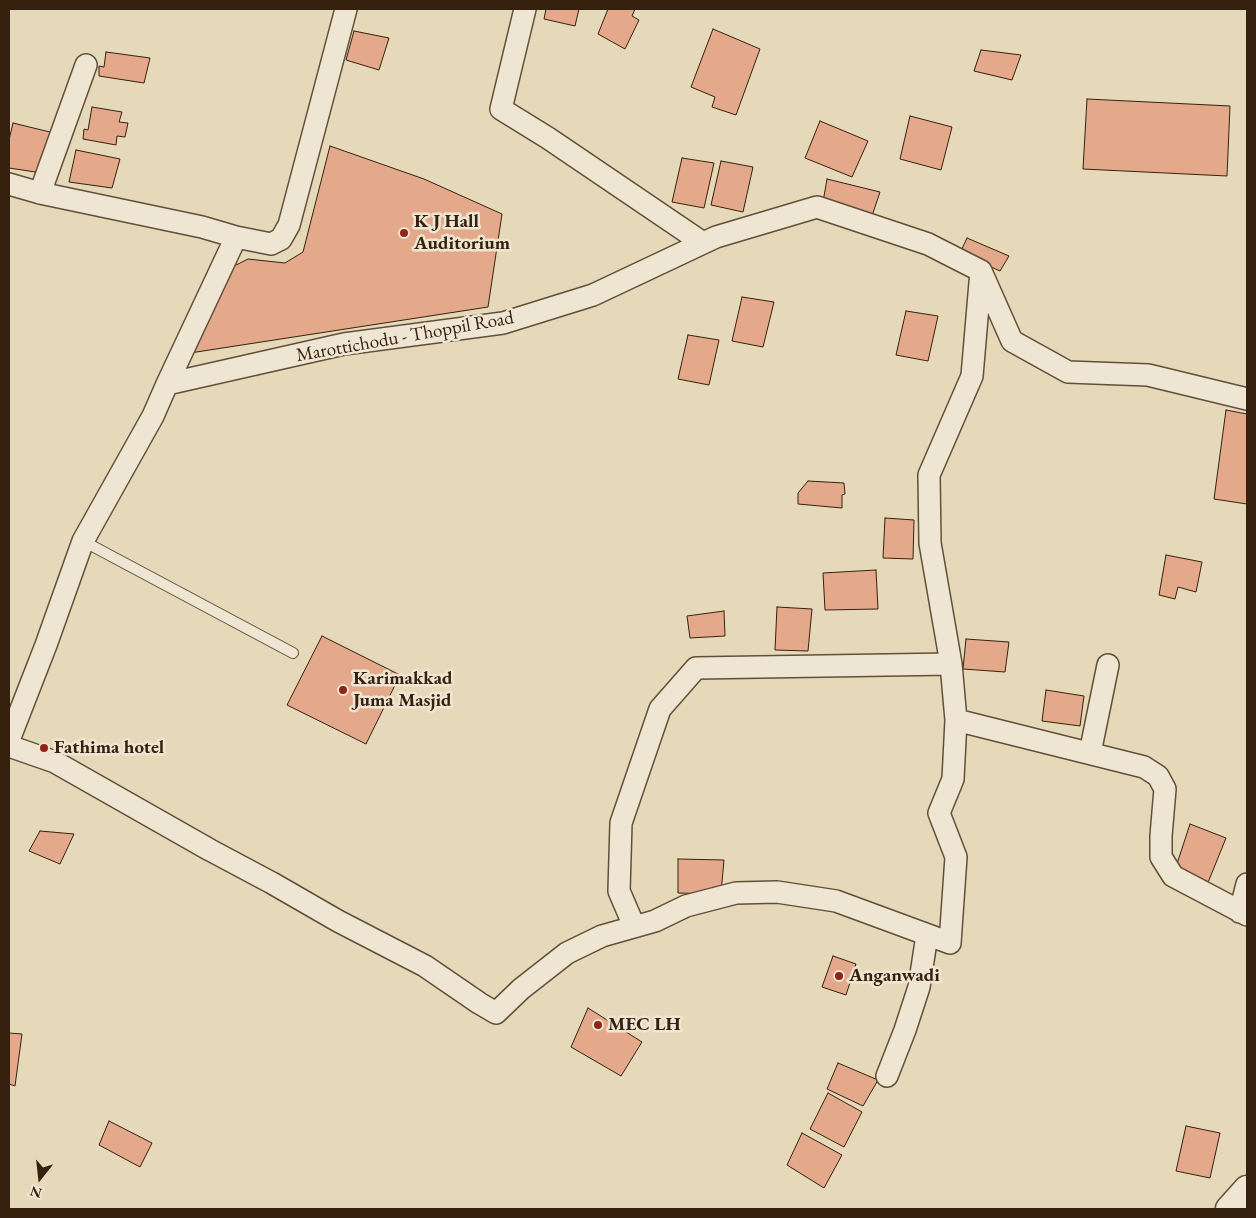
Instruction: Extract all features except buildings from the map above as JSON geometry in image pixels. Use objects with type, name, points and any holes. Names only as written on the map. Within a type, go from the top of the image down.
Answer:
[{"type":"street","points":[[9,184],[40,193],[202,227],[236,237],[271,244],[281,239],[289,225],[346,9]]},
{"type":"street","points":[[525,9],[501,110],[548,138],[703,243]]},
{"type":"street","points":[[40,193],[86,65]]},
{"type":"street","name":"Marottichodu - Thoppil Road","points":[[167,384],[344,344],[503,323],[593,295],[716,237],[817,207],[928,244],[981,271]]},
{"type":"street","points":[[9,740],[46,645],[83,540],[153,416],[236,237]]},
{"type":"street","points":[[981,271],[1012,341],[1068,372],[1148,376],[1247,399]]},
{"type":"street","points":[[9,746],[55,762],[338,921],[425,966],[479,1003],[496,1012],[521,989],[568,953],[602,936],[655,920],[686,906],[736,893],[777,892],[836,901],[950,943],[956,857],[939,813],[953,778],[956,720],[951,664],[930,543],[929,475],[972,376],[981,271]]},
{"type":"street","points":[[634,926],[619,891],[621,823],[660,709],[696,668],[951,664]]},
{"type":"street","points":[[1090,754],[1108,665]]},
{"type":"street","points":[[956,720],[1144,767],[1158,776],[1165,789],[1161,857],[1173,876],[1244,913],[1247,884]]},
{"type":"street","points":[[887,1076],[919,987],[927,935]]},
{"type":"street","points":[[1230,1209],[1247,1189]]},
{"type":"lane","points":[[83,540],[293,653]]},
{"type":"place","name":"K J Hall Auditorium","points":[[404,233]]},
{"type":"place","name":"Karimakkad Juma Masjid","points":[[343,690]]},
{"type":"place","name":"Fathima hotel","points":[[44,748]]},
{"type":"place","name":"Anganwadi","points":[[839,976]]},
{"type":"place","name":"MEC LH","points":[[598,1025]]}]
